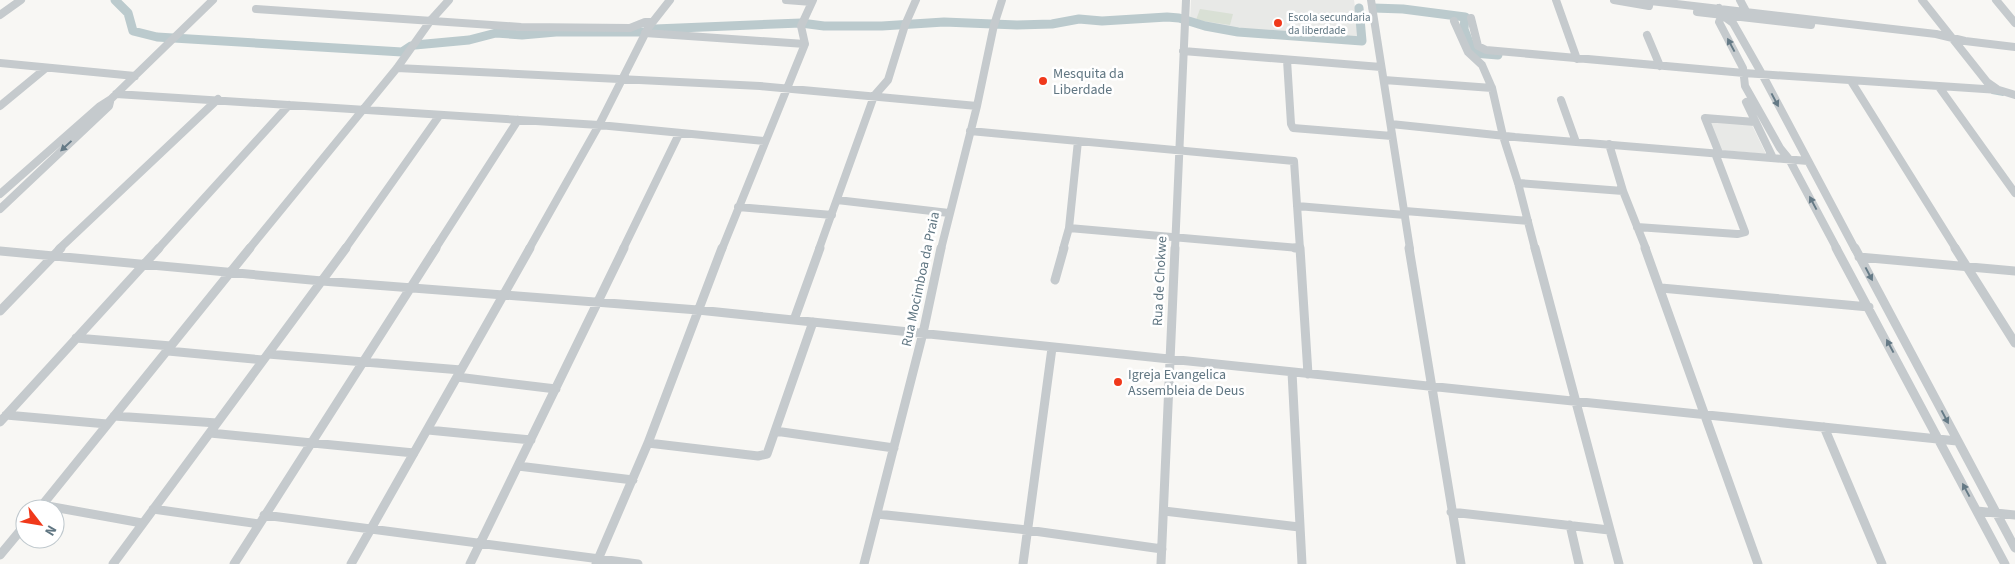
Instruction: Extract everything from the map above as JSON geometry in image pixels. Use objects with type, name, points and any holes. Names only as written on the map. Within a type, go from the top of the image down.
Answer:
[{"type":"street","points":[[0,16],[21,0]]},
{"type":"street","points":[[0,194],[100,106],[113,97],[213,0]]},
{"type":"street","points":[[47,499],[361,110],[398,68],[432,20],[449,0]]},
{"type":"street","points":[[351,564],[599,125],[645,33],[670,0]]},
{"type":"street","points":[[597,561],[648,443],[738,206],[805,44],[803,23],[812,1],[786,0]]},
{"type":"street","points":[[794,320],[874,96],[888,80],[906,23],[916,0]]},
{"type":"street","name":"Rua Mocimboa da Praia","points":[[864,564],[923,333],[949,212],[977,106],[994,24],[1002,0]]},
{"type":"street","name":"Rua de Chokwe","points":[[1161,564],[1186,0]]},
{"type":"street","points":[[1371,0],[1431,387],[1461,564]]},
{"type":"street","points":[[1556,0],[1577,59]]},
{"type":"street","points":[[1621,0],[2015,47]]},
{"type":"street","points":[[1642,0],[1679,7]]},
{"type":"street","points":[[1740,0],[1748,15]]},
{"type":"street","points":[[1922,0],[1987,82],[1999,90]]},
{"type":"street","points":[[1996,0],[2015,23]]},
{"type":"street","points":[[256,9],[521,27],[608,29],[630,28],[645,22],[652,22]]},
{"type":"street","points":[[1720,12],[1720,22],[1744,73],[1743,80],[1746,86],[1780,148],[1789,159],[2005,564]]},
{"type":"street","points":[[1720,12],[1733,23],[1762,74],[2015,548]]},
{"type":"street","points":[[2006,12],[2015,13]]},
{"type":"street","points":[[1471,18],[1478,46],[1486,50],[1744,73],[1999,90],[2015,95]]},
{"type":"street","points":[[1454,20],[1468,52],[1482,65],[1492,88],[1503,136],[1518,183],[1574,401],[1619,564]]},
{"type":"street","points":[[645,33],[805,44]]},
{"type":"street","points":[[1648,35],[1660,66]]},
{"type":"street","points":[[1183,51],[1381,67]]},
{"type":"street","points":[[1288,60],[1291,124],[1293,128],[1392,136]]},
{"type":"street","points":[[0,63],[135,76]]},
{"type":"street","points":[[0,106],[46,68]]},
{"type":"street","points":[[398,68],[624,77],[786,88],[977,106]]},
{"type":"street","points":[[1384,80],[1492,88]]},
{"type":"street","points":[[1851,81],[2015,344]]},
{"type":"street","points":[[1938,87],[2015,193]]},
{"type":"street","points":[[113,97],[218,99],[439,116],[599,125],[764,141]]},
{"type":"street","points":[[0,209],[109,106],[113,97]]},
{"type":"street","points":[[0,310],[53,256],[218,99]]},
{"type":"street","points":[[1561,100],[1576,142]]},
{"type":"street","points":[[1746,102],[1773,158]]},
{"type":"street","points":[[3,418],[289,105]]},
{"type":"street","points":[[113,564],[322,281],[439,116]]},
{"type":"street","points":[[1637,227],[1736,234],[1745,232],[1705,118],[1755,122]]},
{"type":"street","points":[[234,564],[310,442],[518,120]]},
{"type":"street","points":[[1390,124],[1503,136],[1808,161]]},
{"type":"street","points":[[970,131],[1294,161],[1308,374]]},
{"type":"street","points":[[470,564],[679,134]]},
{"type":"street","points":[[1055,280],[1069,228],[1078,141]]},
{"type":"street","points":[[1609,144],[1623,191],[1661,288],[1758,564]]},
{"type":"street","points":[[1518,183],[1623,191]]},
{"type":"street","points":[[8,186],[22,188]]},
{"type":"street","points":[[837,200],[949,212]]},
{"type":"street","points":[[738,206],[832,215]]},
{"type":"street","points":[[1297,206],[1528,221]]},
{"type":"street","points":[[1069,228],[1299,248]]},
{"type":"street","points":[[0,251],[322,281],[698,310],[1958,441]]},
{"type":"street","points":[[1859,256],[1967,268],[2015,271]]},
{"type":"street","points":[[1661,288],[1869,307]]},
{"type":"street","points":[[648,443],[764,455],[770,450],[813,322]]},
{"type":"street","points":[[76,338],[169,349],[363,362],[556,389]]},
{"type":"street","points":[[1023,564],[1052,348]]},
{"type":"street","points":[[1292,372],[1302,564]]},
{"type":"street","points":[[114,416],[217,423]]},
{"type":"street","points":[[3,418],[107,424]]},
{"type":"street","points":[[1824,427],[1882,564]]},
{"type":"street","points":[[428,430],[531,440]]},
{"type":"street","points":[[775,431],[894,448]]},
{"type":"street","points":[[210,432],[414,453]]},
{"type":"street","points":[[518,466],[633,480]]},
{"type":"street","points":[[153,509],[371,530],[481,543],[597,561],[638,564]]},
{"type":"street","points":[[65,511],[142,523]]},
{"type":"street","points":[[1164,511],[1299,527]]},
{"type":"street","points":[[1977,511],[2015,515]]},
{"type":"street","points":[[1451,512],[1609,530]]},
{"type":"street","points":[[877,514],[1027,530],[1162,549]]},
{"type":"street","points":[[1570,525],[1579,564]]},
{"type":"street","points":[[0,555],[15,538]]},
{"type":"shaded area","name":"Escola secundaria da liberdade","points":[[1191,0],[1354,0],[1360,41],[1251,32],[1209,26],[1190,20]]},
{"type":"shaded area","points":[[1200,9],[1233,14],[1230,25],[1196,20]]},
{"type":"shaded area","points":[[1707,119],[1751,123],[1766,154],[1721,150]]},
{"type":"waterway","points":[[115,0],[128,13],[133,31],[157,37],[402,52],[411,46]]},
{"type":"waterway","points":[[415,45],[469,40],[496,33],[522,35],[556,32],[646,32],[655,29],[801,23],[824,26],[882,26],[944,22],[1017,25],[1052,24],[1079,19],[1102,21],[1167,17],[1179,18],[1205,26],[1238,32],[1362,41],[1359,8]]},
{"type":"waterway","points":[[1373,8],[1403,9],[1465,17],[1464,29],[1473,53],[1498,55]]},
{"type":"waterway","points":[[1992,93],[2003,95]]},
{"type":"place","name":"Escola secundaria da liberdade","points":[[1278,23]]},
{"type":"place","name":"Mesquita da Liberdade","points":[[1043,81]]},
{"type":"place","name":"Igreja Evangelica Assembleia de Deus","points":[[1118,382]]}]
